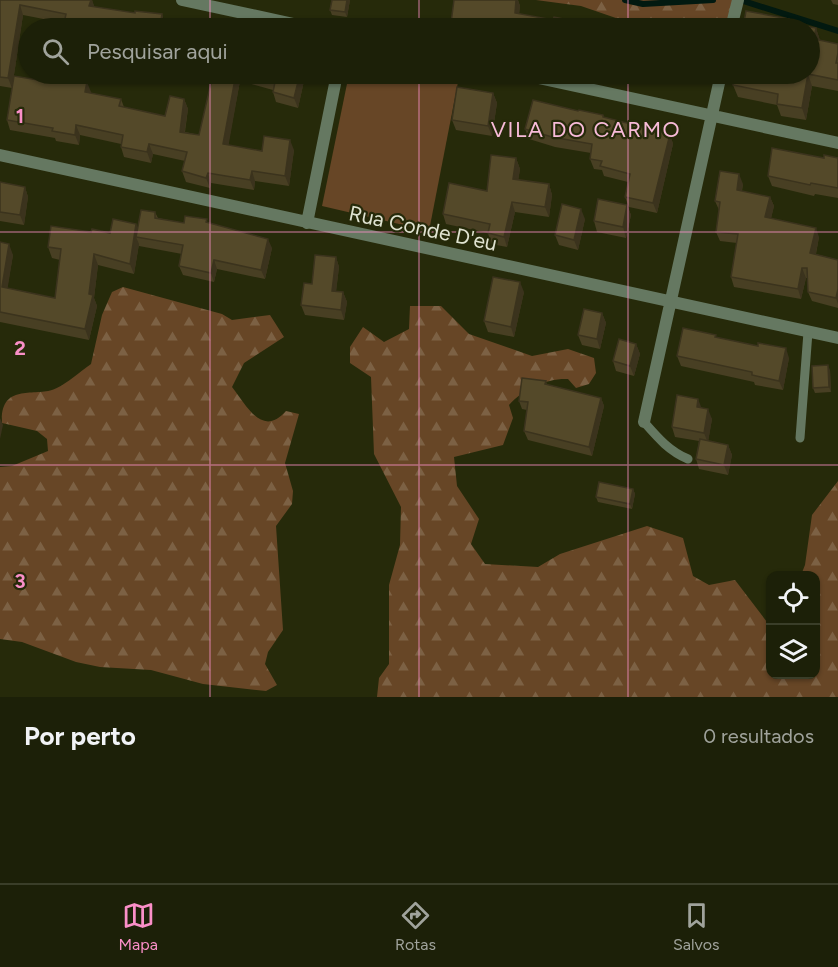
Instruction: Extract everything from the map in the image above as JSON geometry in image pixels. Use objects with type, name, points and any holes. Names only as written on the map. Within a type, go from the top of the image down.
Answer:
[{"type":"street","points":[[182,0],[266,18]]},
{"type":"street","points":[[734,18],[738,0]]},
{"type":"street","points":[[307,223],[335,84]]},
{"type":"street","points":[[567,84],[838,143]]},
{"type":"street","points":[[644,422],[719,84]]},
{"type":"street","name":"Rua Conde D'eu","points":[[0,155],[838,338]]},
{"type":"lane","points":[[800,438],[808,332]]},
{"type":"lane","points":[[644,422],[665,446],[688,459]]},
{"type":"green space","points":[[536,0],[739,0],[733,18],[616,18],[581,6]]},
{"type":"green space","points":[[347,84],[458,84],[429,231],[322,206]]},
{"type":"green space","points":[[123,287],[222,314],[232,320],[270,315],[284,337],[244,363],[232,387],[249,410],[262,420],[270,421],[286,411],[299,414],[285,463],[293,491],[292,504],[276,526],[283,630],[268,652],[265,664],[277,685],[266,691],[203,684],[151,670],[100,667],[76,662],[22,642],[0,639],[0,467],[12,466],[48,451],[47,439],[37,431],[2,423],[6,402],[19,394],[52,390],[91,364],[102,315],[112,292]]},
{"type":"green space","points":[[410,306],[441,306],[469,334],[532,356],[568,349],[594,358],[596,373],[589,384],[576,388],[568,379],[552,380],[536,386],[515,399],[509,405],[513,418],[503,445],[454,457],[457,486],[479,519],[471,544],[485,564],[538,567],[560,554],[647,526],[683,538],[693,576],[709,585],[735,580],[766,621],[766,679],[820,679],[820,571],[803,571],[812,515],[838,481],[838,697],[377,697],[379,678],[389,664],[389,585],[400,545],[401,507],[374,454],[371,377],[350,363],[350,347],[363,327],[384,342],[409,329]]},
{"type":"building","points":[[0,0],[91,0],[89,6],[135,13],[135,11],[162,14],[161,18],[65,18],[66,14],[20,5],[8,78],[0,77]]},
{"type":"building","points":[[332,0],[347,0],[345,12],[330,10]]},
{"type":"building","points":[[454,0],[516,0],[515,13],[542,18],[452,18]]},
{"type":"building","points":[[746,11],[784,18],[745,18]]},
{"type":"building","points":[[820,40],[838,44],[836,63],[838,63],[838,80],[820,76]]},
{"type":"building","points":[[14,76],[18,77],[18,84],[87,84],[85,92],[121,99],[119,106],[165,116],[170,96],[184,99],[180,132],[199,135],[211,84],[234,84],[223,144],[262,151],[264,136],[290,140],[285,176],[252,171],[250,180],[208,173],[206,178],[182,171],[187,152],[149,144],[147,152],[121,147],[123,135],[76,125],[75,135],[52,131],[53,128],[7,120]]},
{"type":"building","points":[[275,84],[298,84],[294,98],[273,92]]},
{"type":"building","points":[[806,84],[802,108],[777,104],[778,94],[733,85]]},
{"type":"building","points":[[457,87],[493,93],[488,126],[452,120]]},
{"type":"building","points":[[533,100],[603,115],[603,117],[670,134],[653,203],[625,197],[630,174],[600,166],[602,161],[590,159],[592,144],[552,137],[525,129]]},
{"type":"building","points":[[772,148],[824,158],[824,155],[838,158],[838,188],[768,176]]},
{"type":"building","points":[[491,155],[516,158],[513,179],[549,184],[545,207],[512,202],[504,237],[488,233],[490,224],[443,214],[449,183],[487,191]]},
{"type":"building","points":[[720,171],[739,174],[737,190],[770,197],[765,217],[816,228],[810,253],[838,260],[836,298],[808,292],[807,268],[802,268],[798,289],[731,277],[738,234],[716,232],[720,202],[715,201]]},
{"type":"building","points":[[0,182],[25,187],[20,215],[0,212]]},
{"type":"building","points":[[598,199],[627,205],[623,227],[594,221]]},
{"type":"building","points":[[562,204],[581,209],[574,240],[555,235]]},
{"type":"building","points":[[141,210],[155,212],[155,218],[184,223],[185,216],[207,219],[206,222],[268,239],[261,270],[214,260],[211,273],[179,266],[183,245],[136,237]]},
{"type":"building","points":[[113,219],[136,224],[130,264],[94,254],[89,294],[93,295],[85,329],[0,312],[0,242],[9,244],[2,287],[55,298],[61,249],[48,247],[51,226],[91,232],[92,229],[110,233]]},
{"type":"building","points":[[315,255],[336,257],[332,291],[343,292],[341,310],[301,305],[304,283],[312,284]]},
{"type":"building","points":[[493,277],[520,282],[511,327],[484,321]]},
{"type":"building","points":[[584,309],[602,313],[597,339],[578,335]]},
{"type":"building","points":[[683,328],[758,346],[758,343],[786,348],[779,381],[752,375],[752,372],[677,356]]},
{"type":"building","points":[[619,339],[636,344],[630,366],[613,361]]},
{"type":"building","points":[[828,365],[829,387],[813,388],[812,366]]},
{"type":"building","points":[[522,378],[546,381],[545,384],[601,398],[589,447],[524,431],[528,402],[519,401]]},
{"type":"building","points":[[677,395],[698,399],[697,407],[708,409],[704,433],[672,427]]},
{"type":"building","points":[[700,439],[728,445],[724,465],[696,459]]},
{"type":"building","points":[[599,482],[633,489],[630,504],[596,497]]},
{"type":"waterway","points":[[625,0],[643,4],[713,0]]},
{"type":"waterway","points":[[740,0],[797,18]]},
{"type":"waterway","points":[[820,25],[838,31]]},
{"type":"district","name":"VILA DO CARMO","points":[[586,129]]}]
